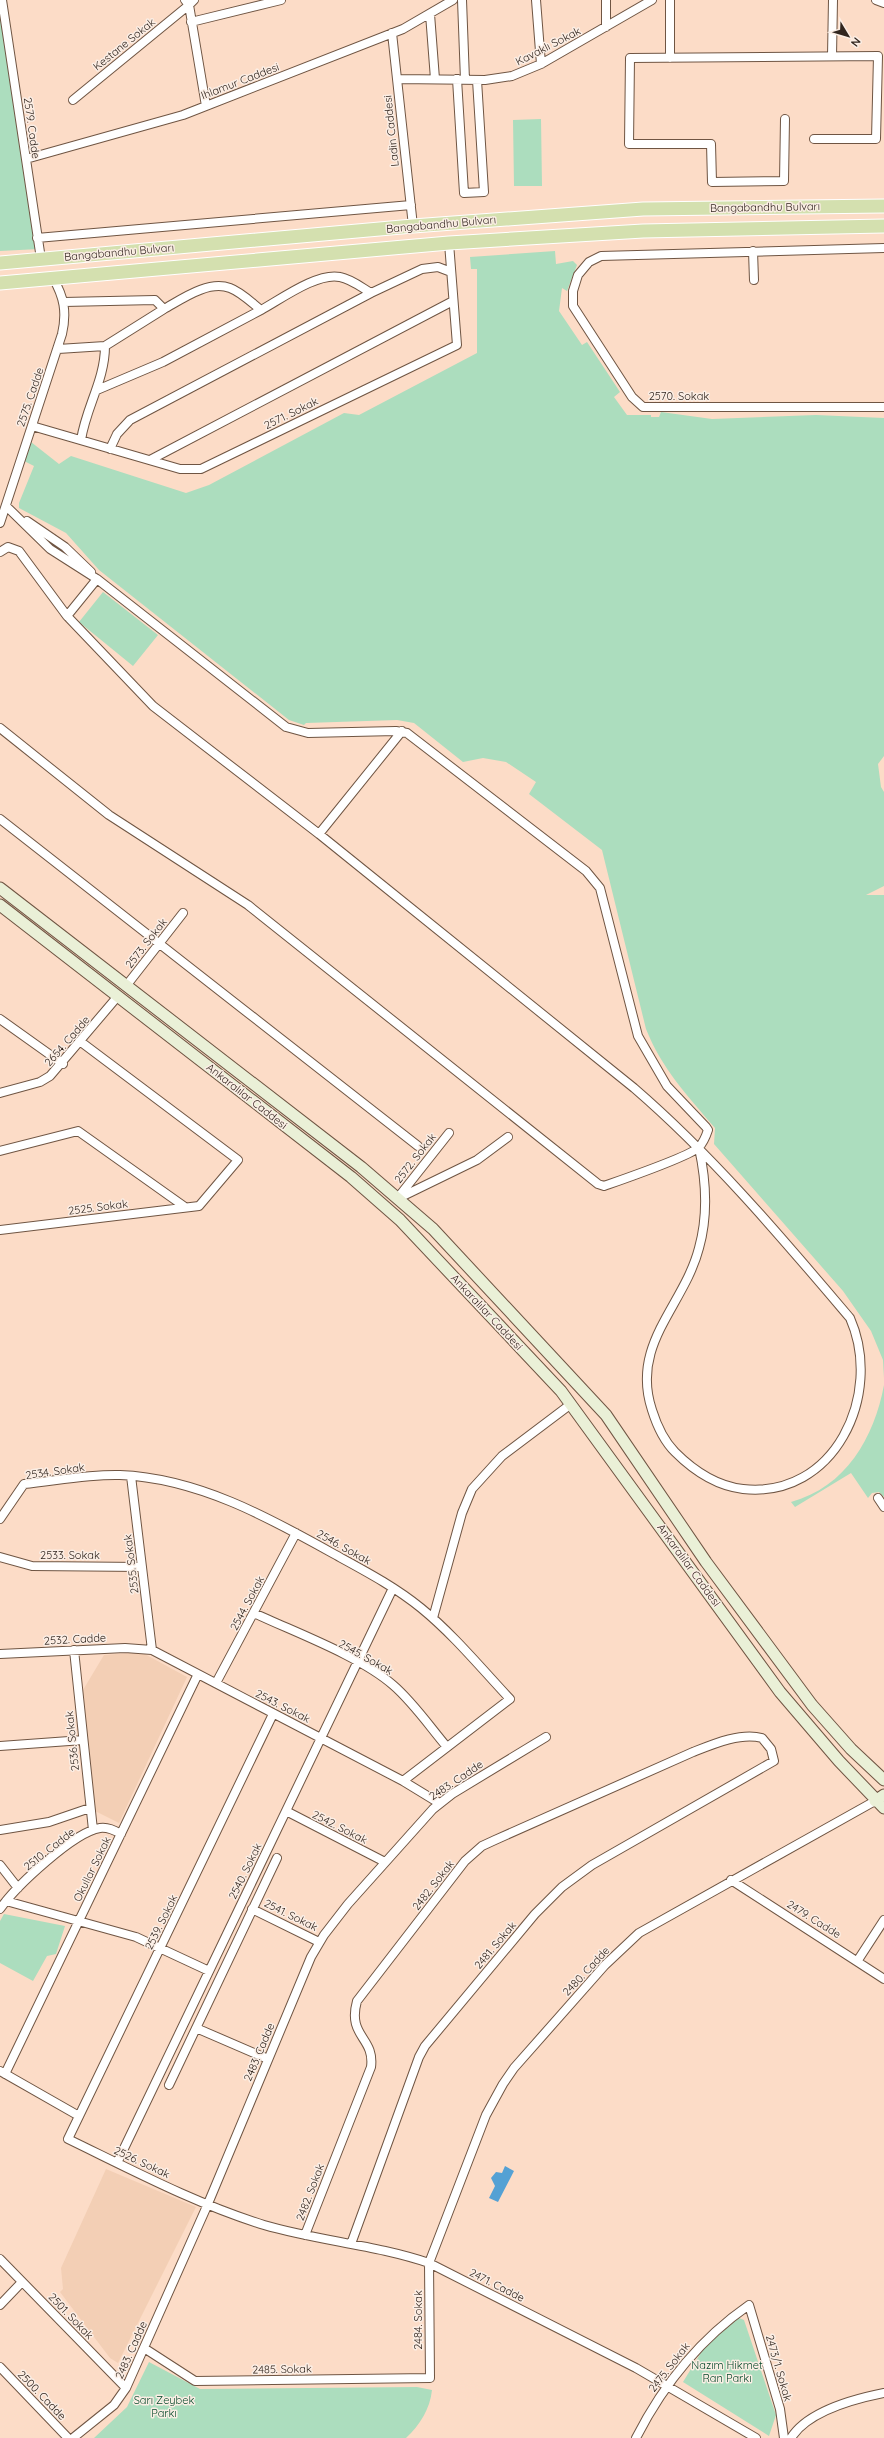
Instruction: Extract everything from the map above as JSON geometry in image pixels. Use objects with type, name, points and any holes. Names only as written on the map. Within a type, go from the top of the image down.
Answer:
[{"type":"main road","name":"Bangabandhu Bulvarı","points":[[0,263],[413,226],[654,208],[884,206]]},
{"type":"main road","name":"Bangabandhu Bulvarı","points":[[0,283],[449,243],[648,230],[884,226]]},
{"type":"main road","points":[[41,259],[53,278]]},
{"type":"main road","name":"Ankaralılar Caddesi","points":[[0,888],[398,1198],[433,1229],[587,1393],[616,1428],[706,1562],[783,1666],[831,1727],[884,1780]]},
{"type":"main road","name":"Ankaralılar Caddesi","points":[[0,905],[384,1204],[553,1382],[571,1404],[769,1677],[811,1729],[881,1801]]},
{"type":"main road","points":[[118,996],[126,986]]},
{"type":"main road","points":[[571,1404],[587,1393]]},
{"type":"main road","points":[[769,1677],[783,1666]]},
{"type":"street","name":"2579. Cadde","points":[[2,0],[41,259]]},
{"type":"street","points":[[191,22],[281,0]]},
{"type":"street","name":"Ihlamur Caddesi","points":[[26,159],[171,119],[206,106],[392,34],[453,0]]},
{"type":"street","points":[[462,0],[461,80],[464,193],[484,192],[477,80]]},
{"type":"street","points":[[536,0],[541,64]]},
{"type":"street","points":[[606,0],[606,27]]},
{"type":"street","name":"Kavaklı Sokak","points":[[397,79],[477,80],[502,78],[541,64],[652,0]]},
{"type":"street","points":[[670,0],[670,58]]},
{"type":"street","points":[[832,56],[833,0]]},
{"type":"street","points":[[876,0],[884,3]]},
{"type":"street","points":[[189,2],[191,22],[206,106]]},
{"type":"street","name":"Kestane Sokak","points":[[73,100],[189,2]]},
{"type":"street","points":[[430,14],[435,79]]},
{"type":"street","name":"Ladin Caddesi","points":[[392,34],[413,226]]},
{"type":"street","points":[[786,119],[784,181],[712,182],[711,144],[629,144],[630,58],[878,56],[876,139],[814,139]]},
{"type":"street","points":[[37,238],[410,205]]},
{"type":"street","name":"2571. Sokak","points":[[32,426],[186,470],[201,469],[457,345],[449,243]]},
{"type":"street","points":[[754,280],[753,251],[884,248]]},
{"type":"street","name":"2570. Sokak","points":[[753,251],[601,256],[586,265],[574,284],[572,300],[574,309],[632,397],[643,407],[884,407]]},
{"type":"street","points":[[110,449],[117,434],[130,420],[370,293],[422,269],[438,267],[451,272]]},
{"type":"street","points":[[97,390],[163,362],[317,279],[332,276],[346,278],[370,293]]},
{"type":"street","name":"2575. Cadde","points":[[0,524],[58,349],[65,319],[64,302],[53,278]]},
{"type":"street","points":[[58,349],[105,346],[164,309],[200,291],[221,287],[231,288],[261,310]]},
{"type":"street","points":[[64,302],[155,300],[164,309]]},
{"type":"street","points":[[150,460],[453,301]]},
{"type":"street","points":[[81,440],[87,413],[97,390],[104,365],[105,346]]},
{"type":"street","points":[[0,552],[8,546],[19,551],[67,616],[153,706],[319,834],[634,1088],[677,1125],[699,1148],[760,1212],[850,1318],[864,1346],[867,1366],[863,1401],[855,1424],[842,1446],[826,1464],[806,1476],[786,1485],[770,1489],[741,1489],[700,1473],[685,1462],[662,1436],[650,1404],[646,1387],[646,1370],[652,1347],[661,1323],[696,1258],[704,1227],[704,1195],[699,1148],[708,1130],[667,1086],[638,1036],[600,888],[594,878],[418,741],[402,731],[308,733],[286,727],[97,579],[65,547],[6,506]]},
{"type":"street","points":[[67,616],[97,579]]},
{"type":"street","points":[[0,728],[109,815],[248,905],[598,1184],[604,1186],[699,1148]]},
{"type":"street","points":[[319,834],[402,731]]},
{"type":"street","points":[[0,819],[418,1146]]},
{"type":"street","name":"2573. Sokak","points":[[126,986],[183,913]]},
{"type":"street","name":"2654. Cadde","points":[[0,1093],[40,1082],[50,1076],[63,1064],[118,996]]},
{"type":"street","points":[[0,1019],[63,1064]]},
{"type":"street","name":"2525. Sokak","points":[[0,1230],[199,1206],[238,1160],[81,1042]]},
{"type":"street","points":[[0,1151],[78,1131],[184,1207]]},
{"type":"street","name":"2572. Sokak","points":[[398,1198],[449,1133]]},
{"type":"street","points":[[398,1198],[477,1160],[508,1137]]},
{"type":"street","points":[[433,1618],[462,1513],[472,1488],[502,1456],[571,1404]]},
{"type":"street","name":"2534. Sokak","points":[[0,1519],[24,1484],[108,1475],[131,1476]]},
{"type":"street","name":"2546. Sokak","points":[[131,1476],[168,1482],[219,1497],[259,1513],[393,1588],[433,1618],[510,1698],[447,1748]]},
{"type":"street","name":"2535. Sokak","points":[[131,1476],[152,1650]]},
{"type":"street","points":[[878,1498],[884,1507]]},
{"type":"street","name":"2544. Sokak","points":[[216,1683],[296,1533]]},
{"type":"street","name":"2533. Sokak","points":[[0,1557],[32,1566],[142,1567]]},
{"type":"street","name":"2540. Sokak","points":[[117,2163],[393,1588]]},
{"type":"street","name":"2545. Sokak","points":[[254,1613],[357,1662],[398,1690],[447,1748]]},
{"type":"street","name":"2532. Cadde","points":[[0,1654],[125,1648],[152,1650]]},
{"type":"street","name":"2536. Sokak","points":[[74,1650],[93,1830]]},
{"type":"street","name":"2543. Sokak","points":[[152,1650],[404,1781],[439,1803]]},
{"type":"street","name":"Okullar Sokak","points":[[3,2072],[79,1921],[198,1674]]},
{"type":"street","name":"2539. Sokak","points":[[68,2139],[273,1714]]},
{"type":"street","name":"2483. Cadde","points":[[73,2438],[114,2405],[126,2388],[207,2206],[268,2059],[319,1942],[348,1904],[439,1803],[546,1737]]},
{"type":"street","name":"2482. Sokak","points":[[305,2235],[371,2067],[372,2057],[369,2048],[353,2021],[357,2001],[470,1856],[495,1840],[717,1743],[748,1737],[762,1738],[771,1749],[774,1761]]},
{"type":"street","points":[[0,1746],[83,1740]]},
{"type":"street","points":[[404,1781],[447,1748]]},
{"type":"street","name":"2481. Sokak","points":[[351,2244],[419,2057],[425,2046],[535,1914],[562,1887],[592,1865],[774,1761]]},
{"type":"street","name":"2480. Cadde","points":[[429,2263],[486,2115],[502,2084],[514,2068],[605,1965],[639,1933],[731,1880],[881,1801]]},
{"type":"street","points":[[0,1830],[49,1822],[90,1808]]},
{"type":"street","name":"2542. Sokak","points":[[286,1811],[385,1862]]},
{"type":"street","name":"2510. Cadde","points":[[0,1909],[18,1888],[62,1850],[93,1830],[107,1828],[121,1834]]},
{"type":"street","points":[[169,2086],[277,1858]]},
{"type":"street","points":[[0,1865],[18,1888]]},
{"type":"street","name":"2479. Cadde","points":[[731,1880],[858,1960],[884,1979]]},
{"type":"street","points":[[6,1901],[124,1933],[209,1971]]},
{"type":"street","name":"2541. Sokak","points":[[252,1909],[319,1942]]},
{"type":"street","points":[[858,1960],[884,1920]]},
{"type":"street","points":[[227,1933],[238,1939]]},
{"type":"street","points":[[196,2028],[268,2059]]},
{"type":"street","points":[[3,2072],[79,2116]]},
{"type":"street","name":"2526. Sokak","points":[[68,2139],[207,2206]]},
{"type":"street","name":"2471. Cadde","points":[[207,2206],[305,2235],[401,2254],[429,2263],[667,2386],[756,2438]]},
{"type":"street","name":"2501. Sokak","points":[[0,2259],[126,2388]]},
{"type":"street","name":"2484. Sokak","points":[[429,2263],[430,2378]]},
{"type":"street","points":[[0,2305],[22,2282]]},
{"type":"street","name":"2475. Sokak","points":[[636,2438],[667,2386],[699,2346],[732,2317],[749,2305]]},
{"type":"street","name":"2473/1. Sokak","points":[[749,2305],[780,2409],[784,2438]]},
{"type":"street","name":"2485. Sokak","points":[[144,2348],[195,2381],[430,2378]]},
{"type":"street","name":"2500. Cadde","points":[[0,2367],[68,2438]]},
{"type":"street","points":[[791,2438],[800,2427],[819,2415],[856,2400],[884,2393]]},
{"type":"shaded area","points":[[141,1652],[187,1677],[119,1823],[95,1811],[86,1741],[83,1690],[104,1655]]},
{"type":"shaded area","points":[[106,2169],[196,2207],[118,2363],[110,2358],[60,2292],[63,2289],[61,2268]]},
{"type":"green space","points":[[0,0],[39,249],[0,251]]},
{"type":"green space","points":[[541,119],[542,186],[514,186],[513,120]]},
{"type":"green space","points":[[555,251],[556,264],[573,261],[577,265],[567,291],[562,288],[559,311],[582,345],[587,342],[620,392],[614,397],[627,415],[651,415],[651,417],[659,417],[661,412],[712,419],[816,415],[884,418],[884,756],[878,764],[881,787],[884,792],[884,886],[866,895],[884,895],[884,1378],[883,1360],[871,1331],[843,1291],[714,1144],[715,1128],[667,1069],[646,1029],[602,850],[529,794],[536,782],[506,762],[483,758],[463,762],[414,723],[397,720],[306,723],[304,725],[289,720],[99,570],[66,533],[19,508],[19,503],[34,466],[24,461],[31,442],[59,464],[71,456],[186,493],[209,485],[344,413],[359,415],[477,353],[477,269],[471,269],[470,257]]},
{"type":"green space","points":[[103,592],[158,635],[133,666],[79,622]]},
{"type":"green space","points":[[884,1385],[884,1497],[879,1492],[872,1493],[868,1498],[851,1473],[795,1507],[791,1502],[810,1495],[827,1485],[842,1472],[854,1458],[865,1441],[873,1424]]},
{"type":"green space","points":[[4,1914],[65,1926],[56,1954],[47,1956],[33,1981],[0,1963],[0,1921]]},
{"type":"green space","name":"Nazım Hikmet Ran Parkı","points":[[739,2318],[744,2320],[776,2415],[769,2436],[683,2382],[705,2346]]},
{"type":"green space","name":"Sarı Zeybek Parkı","points":[[149,2362],[200,2389],[417,2387],[432,2390],[429,2404],[424,2416],[416,2428],[406,2438],[94,2438],[127,2407]]},
{"type":"water","points":[[505,2166],[514,2171],[498,2202],[489,2198],[495,2186],[491,2178],[496,2172],[502,2173]]}]
